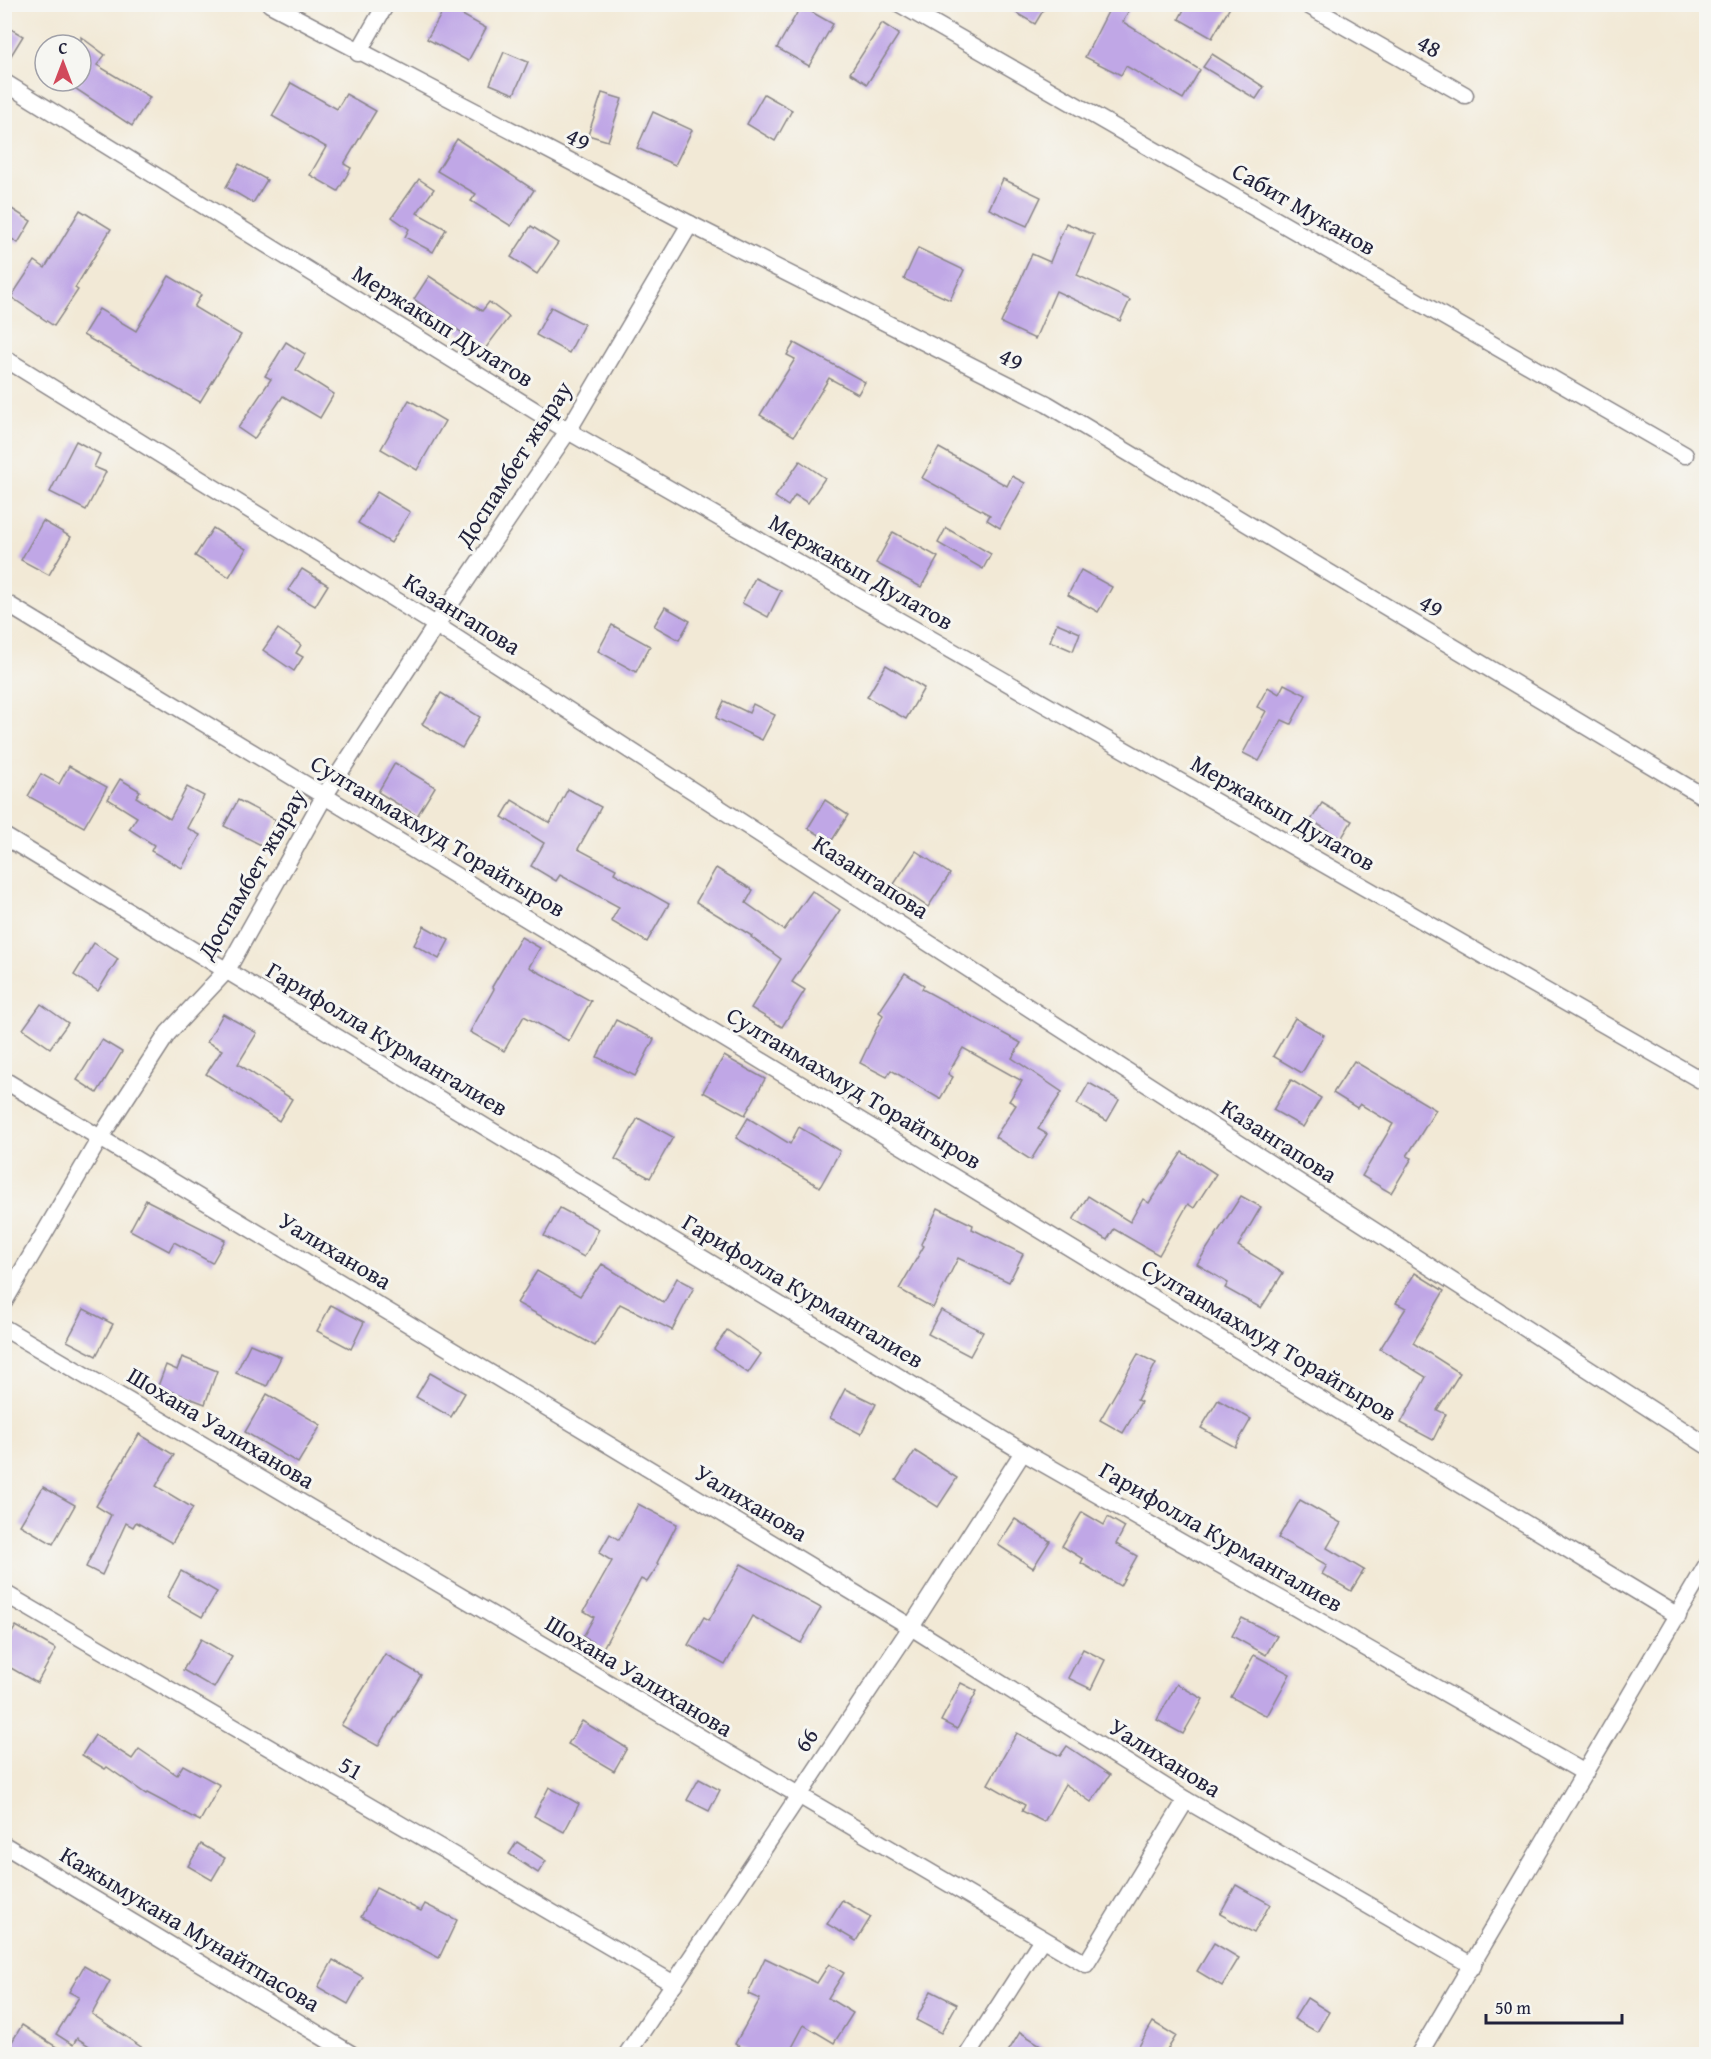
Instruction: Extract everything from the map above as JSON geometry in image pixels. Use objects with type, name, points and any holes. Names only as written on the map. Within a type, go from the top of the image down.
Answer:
[{"type":"street","name":"49","points":[[270,4],[358,53],[690,224],[1047,404],[1707,798]]},
{"type":"street","points":[[358,53],[386,4]]},
{"type":"street","name":"Сабит Муканов","points":[[900,4],[1685,455]]},
{"type":"street","name":"48","points":[[1306,4],[1465,95]]},
{"type":"street","name":"Мержакып Дулатов","points":[[4,82],[568,431],[1707,1083]]},
{"type":"street","name":"Доспамбет жырау","points":[[4,1302],[100,1137],[168,1033],[227,970],[325,795],[436,625],[568,431],[690,224]]},
{"type":"street","name":"Казангапова","points":[[4,358],[436,625],[1707,1445]]},
{"type":"street","name":"Султанмахмуд Торайгыров","points":[[4,602],[1678,1616]]},
{"type":"street","name":"Гарифолла Курмангалиев","points":[[4,836],[1023,1452],[1585,1773]]},
{"type":"street","name":"Уалиханова","points":[[4,1080],[911,1627],[1186,1800],[1473,1966]]},
{"type":"street","name":"Шохана Уалиханова","points":[[4,1328],[797,1797],[1086,1964],[1186,1800]]},
{"type":"street","name":"66","points":[[627,2055],[911,1627],[1023,1452]]},
{"type":"street","points":[[1419,2055],[1707,1566]]},
{"type":"street","name":"51","points":[[4,1593],[674,1984]]},
{"type":"street","name":"Кажымукана Мунайтпасова","points":[[4,1845],[351,2055]]},
{"type":"street","points":[[968,2055],[1042,1939]]},
{"type":"building","points":[[1001,4],[1047,4],[1035,24]]},
{"type":"building","points":[[1112,4],[1132,4],[1123,22],[1200,70],[1183,99],[1126,66],[1121,75],[1085,57]]},
{"type":"building","points":[[1187,4],[1232,4],[1212,38],[1179,19]]},
{"type":"building","points":[[446,6],[486,28],[468,61],[427,39]]},
{"type":"building","points":[[801,6],[833,24],[809,66],[777,48]]},
{"type":"building","points":[[882,23],[899,34],[867,84],[850,73]]},
{"type":"building","points":[[4,25],[23,36],[4,67]]},
{"type":"building","points":[[93,46],[105,55],[97,65],[150,97],[132,126],[82,93],[93,93]]},
{"type":"building","points":[[504,52],[528,62],[514,94],[490,84]]},
{"type":"building","points":[[1212,54],[1264,87],[1256,99],[1203,67]]},
{"type":"building","points":[[291,83],[337,109],[346,94],[376,111],[344,164],[351,168],[338,191],[310,175],[326,147],[272,116]]},
{"type":"building","points":[[602,93],[622,99],[608,141],[588,135]]},
{"type":"building","points":[[764,94],[792,110],[775,141],[747,124]]},
{"type":"building","points":[[653,112],[692,130],[675,165],[637,148]]},
{"type":"building","points":[[457,139],[534,190],[511,226],[471,201],[476,194],[437,171]]},
{"type":"building","points":[[239,164],[267,180],[253,203],[226,187]]},
{"type":"building","points":[[419,179],[434,189],[417,213],[446,229],[433,252],[405,237],[409,229],[392,217]]},
{"type":"building","points":[[1003,179],[1041,197],[1027,226],[989,209]]},
{"type":"building","points":[[4,204],[31,221],[18,243],[4,234]]},
{"type":"building","points":[[80,210],[111,229],[75,288],[78,290],[54,326],[11,297],[35,261],[45,268]]},
{"type":"building","points":[[1066,223],[1094,235],[1077,275],[1130,300],[1120,321],[1056,291],[1035,339],[1001,323],[1032,254],[1050,262]]},
{"type":"building","points":[[531,226],[558,243],[537,274],[511,257]]},
{"type":"building","points":[[918,248],[964,270],[950,300],[904,279]]},
{"type":"building","points":[[169,276],[201,295],[194,307],[241,335],[200,402],[83,335],[99,309],[136,331]]},
{"type":"building","points":[[429,276],[482,311],[489,302],[509,317],[485,349],[414,299]]},
{"type":"building","points":[[551,307],[584,324],[569,353],[536,335]]},
{"type":"building","points":[[286,342],[305,354],[296,370],[334,394],[320,418],[283,396],[254,439],[238,428],[271,379],[265,376]]},
{"type":"building","points":[[794,343],[865,382],[858,394],[829,378],[794,436],[760,415],[795,359],[787,355]]},
{"type":"building","points":[[409,400],[445,421],[417,470],[381,449]]},
{"type":"building","points":[[76,441],[100,454],[94,467],[106,472],[86,510],[50,492]]},
{"type":"building","points":[[939,448],[1007,486],[1012,476],[1025,483],[1000,528],[987,520],[990,515],[922,478]]},
{"type":"building","points":[[800,461],[825,478],[808,503],[795,495],[788,506],[775,497]]},
{"type":"building","points":[[377,492],[410,512],[391,543],[358,523]]},
{"type":"building","points":[[43,521],[71,537],[49,575],[21,560]]},
{"type":"building","points":[[213,528],[246,549],[229,577],[195,556]]},
{"type":"building","points":[[946,528],[991,554],[983,569],[938,543]]},
{"type":"building","points":[[893,532],[938,557],[921,587],[876,563]]},
{"type":"building","points":[[302,569],[328,585],[315,606],[288,590]]},
{"type":"building","points":[[1081,570],[1112,587],[1098,612],[1068,595]]},
{"type":"building","points":[[755,578],[781,591],[768,617],[742,603]]},
{"type":"building","points":[[665,607],[690,621],[679,640],[654,626]]},
{"type":"building","points":[[1057,623],[1080,633],[1073,651],[1050,641]]},
{"type":"building","points":[[612,625],[650,646],[636,672],[598,651]]},
{"type":"building","points":[[278,629],[301,645],[296,653],[303,657],[294,671],[263,650]]},
{"type":"building","points":[[886,665],[924,688],[906,719],[867,697]]},
{"type":"building","points":[[1284,684],[1306,695],[1291,724],[1282,720],[1259,761],[1243,753],[1266,711],[1257,707],[1268,687],[1279,694]]},
{"type":"building","points":[[441,693],[480,717],[462,748],[422,724]]},
{"type":"building","points":[[724,701],[749,713],[753,704],[775,715],[762,740],[716,718]]},
{"type":"building","points":[[395,763],[435,787],[417,816],[378,792]]},
{"type":"building","points":[[69,766],[107,787],[84,827],[28,796],[41,774],[59,784]]},
{"type":"building","points":[[120,779],[140,791],[136,797],[170,819],[187,787],[204,796],[187,828],[200,835],[182,868],[151,851],[154,845],[129,829],[137,817],[108,799]]},
{"type":"building","points":[[568,789],[601,807],[578,849],[616,869],[614,873],[669,904],[647,942],[611,921],[619,907],[560,875],[556,881],[531,866],[544,843],[502,817],[512,800],[550,823]]},
{"type":"building","points":[[238,800],[276,820],[263,846],[224,826]]},
{"type":"building","points":[[825,800],[848,815],[831,842],[808,828]]},
{"type":"building","points":[[1322,803],[1352,821],[1341,839],[1311,820]]},
{"type":"building","points":[[916,851],[950,874],[928,907],[894,884]]},
{"type":"building","points":[[716,868],[753,890],[746,903],[784,930],[812,891],[840,910],[792,982],[805,990],[782,1027],[751,1008],[781,959],[752,936],[696,902]]},
{"type":"building","points":[[424,926],[449,940],[439,959],[414,945]]},
{"type":"building","points":[[521,937],[540,948],[529,967],[591,1001],[569,1041],[524,1016],[504,1051],[470,1032],[494,989],[492,987]]},
{"type":"building","points":[[94,943],[118,959],[98,991],[74,975]]},
{"type":"building","points":[[905,973],[924,985],[922,989],[1021,1043],[1012,1058],[1062,1092],[1038,1129],[1047,1134],[1031,1160],[995,1137],[1016,1105],[1009,1101],[1022,1081],[963,1048],[948,1074],[953,1077],[940,1099],[891,1070],[887,1077],[860,1063],[883,1015],[879,1012]]},
{"type":"building","points":[[41,1004],[68,1023],[50,1048],[23,1029]]},
{"type":"building","points":[[223,1014],[257,1033],[238,1064],[292,1099],[279,1121],[206,1074],[222,1050],[207,1042]]},
{"type":"building","points":[[1295,1018],[1324,1035],[1302,1073],[1273,1056]]},
{"type":"building","points":[[616,1020],[654,1039],[635,1076],[597,1057]]},
{"type":"building","points":[[102,1040],[122,1052],[97,1093],[77,1080]]},
{"type":"building","points":[[724,1056],[765,1079],[745,1115],[703,1092]]},
{"type":"building","points":[[1354,1061],[1436,1110],[1407,1156],[1412,1158],[1391,1193],[1362,1176],[1393,1124],[1360,1104],[1357,1108],[1333,1093]]},
{"type":"building","points":[[1291,1080],[1321,1098],[1303,1127],[1273,1110]]},
{"type":"building","points":[[1089,1083],[1119,1100],[1107,1121],[1077,1104]]},
{"type":"building","points":[[638,1118],[673,1137],[650,1178],[615,1159]]},
{"type":"building","points":[[748,1118],[790,1144],[799,1127],[840,1151],[820,1187],[736,1138]]},
{"type":"building","points":[[1182,1152],[1216,1174],[1194,1208],[1188,1204],[1159,1255],[1114,1229],[1107,1240],[1073,1220],[1088,1196],[1130,1222],[1143,1199],[1149,1203]]},
{"type":"building","points":[[1241,1196],[1261,1207],[1238,1246],[1283,1273],[1261,1308],[1225,1288],[1228,1283],[1197,1264]]},
{"type":"building","points":[[146,1200],[225,1240],[212,1263],[174,1242],[169,1251],[130,1230]]},
{"type":"building","points":[[560,1208],[599,1229],[584,1257],[544,1236]]},
{"type":"building","points":[[938,1208],[973,1225],[972,1229],[1023,1254],[1009,1282],[958,1258],[933,1308],[899,1289],[924,1246],[921,1244]]},
{"type":"building","points":[[602,1264],[664,1303],[677,1278],[694,1287],[672,1330],[620,1304],[595,1346],[517,1303],[537,1271],[580,1296]]},
{"type":"building","points":[[1415,1273],[1444,1291],[1413,1343],[1460,1373],[1437,1410],[1446,1414],[1433,1440],[1401,1423],[1426,1377],[1380,1349],[1406,1308],[1396,1303]]},
{"type":"building","points":[[331,1305],[364,1322],[351,1349],[317,1331]]},
{"type":"building","points":[[84,1309],[113,1324],[96,1356],[67,1341]]},
{"type":"building","points":[[941,1310],[983,1332],[970,1356],[928,1334]]},
{"type":"building","points":[[727,1330],[761,1354],[748,1373],[714,1349]]},
{"type":"building","points":[[250,1344],[281,1357],[267,1386],[236,1373]]},
{"type":"building","points":[[1138,1354],[1156,1363],[1137,1400],[1141,1402],[1123,1433],[1100,1420]]},
{"type":"building","points":[[182,1357],[217,1371],[205,1404],[158,1386],[166,1365],[177,1370]]},
{"type":"building","points":[[430,1373],[465,1393],[451,1417],[416,1397]]},
{"type":"building","points":[[845,1389],[876,1404],[861,1434],[830,1418]]},
{"type":"building","points":[[267,1394],[321,1425],[298,1463],[245,1432]]},
{"type":"building","points":[[1218,1400],[1251,1419],[1235,1447],[1201,1428]]},
{"type":"building","points":[[139,1434],[174,1455],[156,1486],[193,1508],[172,1543],[136,1522],[133,1527],[126,1523],[102,1575],[86,1567],[111,1515],[96,1506]]},
{"type":"building","points":[[915,1451],[957,1478],[938,1507],[896,1480]]},
{"type":"building","points":[[43,1487],[75,1505],[53,1544],[20,1525]]},
{"type":"building","points":[[1300,1500],[1341,1523],[1327,1548],[1364,1570],[1351,1591],[1322,1574],[1327,1565],[1278,1538]]},
{"type":"building","points":[[638,1504],[677,1524],[657,1563],[659,1564],[647,1582],[641,1579],[603,1648],[583,1637],[594,1617],[584,1611],[612,1561],[599,1553],[610,1534],[619,1540]]},
{"type":"building","points":[[1082,1512],[1104,1525],[1108,1517],[1125,1527],[1116,1544],[1137,1556],[1120,1586],[1081,1563],[1083,1559],[1062,1546]]},
{"type":"building","points":[[1015,1519],[1050,1541],[1033,1568],[998,1545]]},
{"type":"building","points":[[741,1564],[821,1608],[801,1643],[752,1616],[725,1665],[688,1645],[704,1617],[709,1620]]},
{"type":"building","points":[[181,1571],[217,1592],[202,1617],[167,1597]]},
{"type":"building","points":[[1242,1618],[1277,1636],[1266,1655],[1232,1636]]},
{"type":"building","points":[[16,1626],[56,1649],[37,1683],[4,1664],[4,1647]]},
{"type":"building","points":[[201,1639],[232,1657],[214,1688],[183,1670]]},
{"type":"building","points":[[1083,1649],[1105,1660],[1091,1689],[1068,1678]]},
{"type":"building","points":[[385,1654],[421,1675],[378,1746],[341,1725]]},
{"type":"building","points":[[1254,1655],[1290,1674],[1267,1716],[1231,1697]]},
{"type":"building","points":[[961,1683],[977,1691],[957,1729],[941,1721]]},
{"type":"building","points":[[1177,1684],[1203,1699],[1183,1734],[1157,1720]]},
{"type":"building","points":[[582,1721],[627,1748],[614,1771],[568,1744]]},
{"type":"building","points":[[1017,1733],[1060,1756],[1067,1746],[1110,1775],[1091,1802],[1065,1784],[1044,1822],[1022,1811],[1025,1805],[988,1784]]},
{"type":"building","points":[[95,1735],[132,1759],[139,1749],[177,1775],[183,1765],[220,1785],[200,1821],[146,1794],[107,1767],[105,1769],[82,1755]]},
{"type":"building","points":[[699,1779],[720,1790],[709,1811],[687,1800]]},
{"type":"building","points":[[549,1787],[579,1804],[564,1832],[534,1816]]},
{"type":"building","points":[[517,1842],[546,1861],[538,1873],[509,1854]]},
{"type":"building","points":[[201,1844],[225,1858],[212,1880],[188,1866]]},
{"type":"building","points":[[1236,1885],[1270,1904],[1254,1933],[1220,1914]]},
{"type":"building","points":[[376,1888],[421,1911],[425,1904],[457,1920],[439,1958],[361,1917]]},
{"type":"building","points":[[842,1900],[871,1917],[856,1941],[827,1924]]},
{"type":"building","points":[[1214,1943],[1239,1958],[1222,1986],[1197,1971]]},
{"type":"building","points":[[765,1958],[817,1983],[829,1964],[844,1973],[828,1998],[853,2013],[834,2043],[804,2025],[788,2055],[753,2055],[735,2044],[760,1999],[748,1994]]},
{"type":"building","points":[[333,1960],[363,1977],[348,2004],[318,1987]]},
{"type":"building","points":[[84,1966],[110,1981],[92,2014],[153,2055],[103,2055],[77,2038],[73,2045],[56,2034],[79,1997],[69,1992]]},
{"type":"building","points":[[931,1991],[957,2004],[941,2033],[916,2020]]},
{"type":"building","points":[[1307,1998],[1329,2012],[1317,2032],[1294,2019]]},
{"type":"building","points":[[1153,2022],[1176,2036],[1164,2055],[1134,2055]]},
{"type":"building","points":[[22,2025],[69,2055],[4,2055]]},
{"type":"building","points":[[1020,2032],[1056,2055],[1006,2055]]}]
